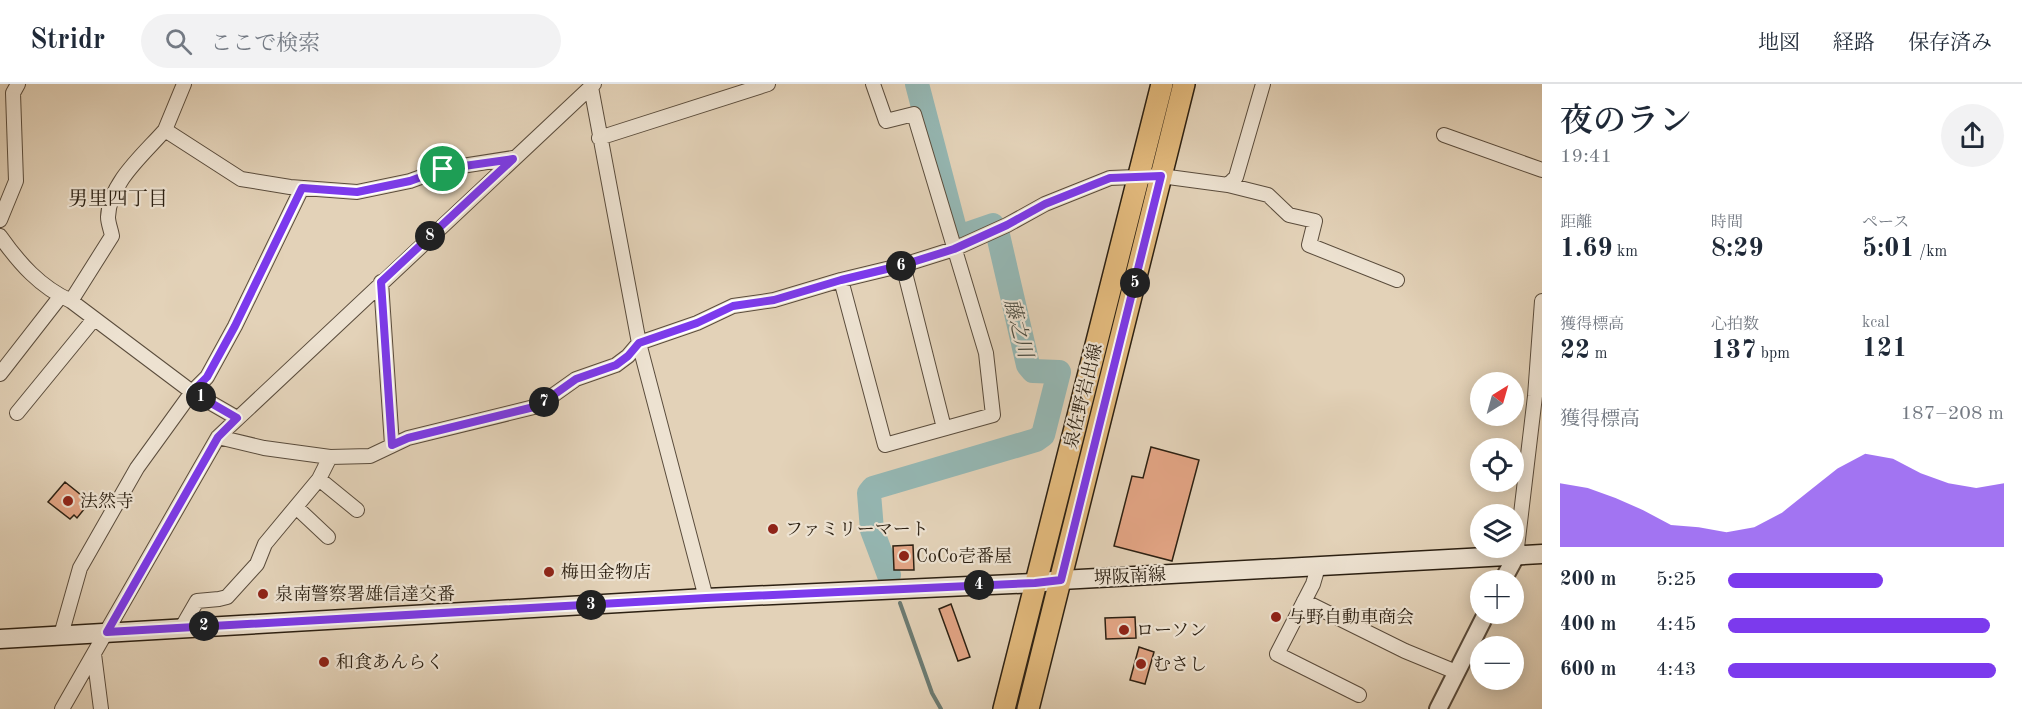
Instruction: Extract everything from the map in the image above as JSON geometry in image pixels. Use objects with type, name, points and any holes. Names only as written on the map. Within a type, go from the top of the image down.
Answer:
[{"type":"main road","name":"泉佐野岩出線","points":[[1004,709],[1162,84]]},
{"type":"main road","name":"泉佐野岩出線","points":[[1028,709],[1184,84]]},
{"type":"main road","name":"堺阪南線","points":[[1524,556],[1542,555]]},
{"type":"main road","name":"堺阪南線","points":[[0,639],[706,598],[1035,583],[1480,558]]},
{"type":"street","points":[[0,220],[16,181],[7,113],[18,84]]},
{"type":"street","points":[[0,374],[65,299],[112,236],[108,219],[110,203],[123,179],[165,130],[184,84]]},
{"type":"street","points":[[599,138],[768,84]]},
{"type":"street","points":[[841,280],[885,445],[993,415],[986,353],[914,114],[886,121],[873,84]]},
{"type":"street","points":[[1228,185],[1236,177],[1263,84]]},
{"type":"street","points":[[592,86],[599,138],[639,343],[706,598]]},
{"type":"street","points":[[62,709],[218,437],[592,86]]},
{"type":"street","points":[[165,130],[241,178],[302,188],[357,192],[410,181],[443,169],[513,159]]},
{"type":"street","points":[[1444,135],[1542,170]]},
{"type":"street","points":[[218,437],[264,448],[330,458],[370,456],[408,438],[538,406],[576,379],[616,365],[639,343],[697,323],[733,306],[774,300],[954,249],[1045,204],[1110,178],[1161,176],[1228,185],[1268,195],[1289,215],[1315,221],[1309,245],[1397,280]]},
{"type":"street","points":[[61,635],[80,568],[137,468],[192,392],[207,377],[235,326],[302,188]]},
{"type":"street","points":[[0,236],[22,266],[192,392],[237,418]]},
{"type":"street","points":[[903,265],[944,428]]},
{"type":"street","points":[[381,282],[392,445]]},
{"type":"street","points":[[1523,504],[1539,396],[1542,301]]},
{"type":"street","points":[[17,413],[94,319]]},
{"type":"street","points":[[182,627],[197,601],[227,597],[257,564],[265,544],[319,479],[330,458]]},
{"type":"street","points":[[319,479],[357,510]]},
{"type":"street","points":[[296,507],[328,537]]},
{"type":"street","points":[[1318,567],[1304,601],[1277,654],[1359,695]]},
{"type":"street","points":[[1304,601],[1405,651],[1456,672]]},
{"type":"street","points":[[1438,709],[1481,624]]},
{"type":"street","points":[[94,654],[101,709]]},
{"type":"building","points":[[1151,447],[1199,460],[1172,561],[1114,546],[1132,476],[1143,478]]},
{"type":"building","points":[[65,482],[86,499],[82,505],[85,508],[77,518],[74,515],[70,519],[48,502]]},
{"type":"building","points":[[913,545],[914,570],[894,570],[893,546]]},
{"type":"building","points":[[951,604],[970,657],[958,661],[939,609]]},
{"type":"building","points":[[1135,617],[1136,638],[1106,639],[1105,618]]},
{"type":"building","points":[[1139,647],[1154,652],[1145,684],[1130,680]]},
{"type":"waterway","name":"藤之川","points":[[889,575],[872,530],[869,493],[873,488],[1036,440],[1043,435],[1059,372],[1033,371],[1028,365],[998,235],[993,225],[961,236],[956,233],[917,84]]},
{"type":"waterway","name":"藤之川","points":[[900,603],[932,693],[941,709]]},
{"type":"place","name":"法然寺","points":[[68,501]]},
{"type":"place","name":"ファミリーマート","points":[[773,529]]},
{"type":"place","name":"CoCo壱番屋","points":[[904,556]]},
{"type":"place","name":"梅田金物店","points":[[549,572]]},
{"type":"place","name":"泉南警察署雄信達交番","points":[[263,594]]},
{"type":"place","name":"与野自動車商会","points":[[1276,617]]},
{"type":"place","name":"ローソン","points":[[1124,630]]},
{"type":"place","name":"和食あんらく","points":[[324,662]]},
{"type":"place","name":"むさし","points":[[1141,664]]},
{"type":"district","name":"男里四丁目","points":[[118,198]]},
{"type":"route","points":[[513,159],[381,282],[392,445],[408,438],[538,406],[576,379],[616,365],[639,343],[697,323],[733,306],[774,300],[954,249],[1007,225],[1045,204],[1110,178],[1161,176],[1061,580],[107,632],[218,437],[237,418],[192,392],[207,377],[235,326],[302,188],[357,192],[410,181],[443,169],[513,159]]}]
